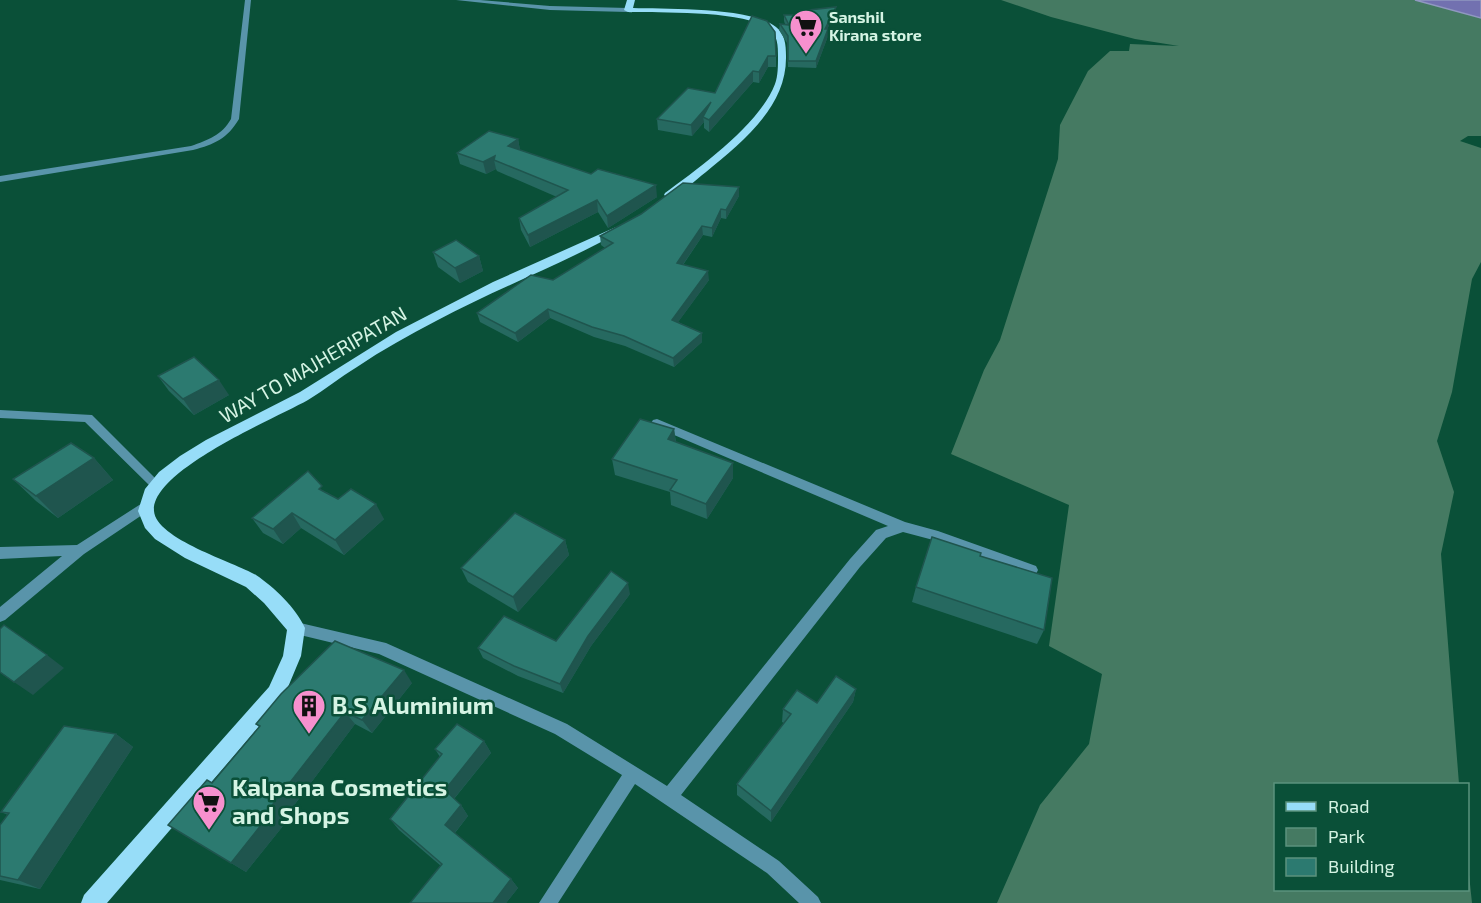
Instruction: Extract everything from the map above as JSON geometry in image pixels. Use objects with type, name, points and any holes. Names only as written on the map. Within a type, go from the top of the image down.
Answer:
[{"type":"main road","points":[[630,5],[750,19],[770,25],[782,41],[778,87],[749,127],[653,207]]},
{"type":"main road","name":"WAY TO MAJHERIPATAN","points":[[147,505],[148,496],[155,484],[169,470],[197,452],[304,395],[389,341],[479,293],[602,238],[628,223]]},
{"type":"main road","points":[[92,903],[276,693],[292,657],[296,628],[252,582],[181,547],[156,531],[146,513],[147,505]]},
{"type":"street","points":[[0,179],[172,153],[202,144],[228,131],[235,119],[248,0]]},
{"type":"street","points":[[459,0],[550,8],[630,5]]},
{"type":"street","points":[[0,414],[88,418],[155,484]]},
{"type":"street","points":[[657,423],[903,528],[938,536],[1030,570]]},
{"type":"street","points":[[0,616],[79,550],[147,505]]},
{"type":"street","points":[[668,798],[855,563],[881,534],[903,528]]},
{"type":"street","points":[[0,553],[79,550]]},
{"type":"street","points":[[296,628],[381,648],[561,729],[633,773],[773,867],[812,903]]},
{"type":"street","points":[[548,903],[633,773]]},
{"type":"green space","points":[[1001,0],[1481,0],[1481,136],[1468,136],[1460,141],[1481,148],[1481,262],[1472,279],[1452,392],[1437,441],[1454,492],[1441,554],[1459,783],[1274,783],[1274,891],[1469,891],[1469,874],[1472,903],[997,903],[1040,805],[1089,744],[1102,674],[1049,646],[1069,505],[951,454],[984,370],[1000,340],[1058,159],[1060,125],[1088,71],[1110,51],[1129,51],[1130,44],[1179,46],[1135,39],[1051,17]]},
{"type":"shaded area","points":[[1415,0],[1481,0],[1481,18]]},
{"type":"building","points":[[836,7],[825,29],[828,29],[816,61],[788,61],[788,36],[780,24],[789,25],[784,15],[800,15],[800,11]]},
{"type":"building","points":[[752,16],[767,21],[775,32],[776,56],[768,56],[759,72],[753,71],[709,120],[703,117],[711,102],[691,125],[657,119],[688,88],[715,93]]},
{"type":"building","points":[[489,131],[518,139],[508,146],[591,174],[598,169],[656,185],[607,216],[597,200],[528,235],[519,218],[568,190],[494,160],[495,156],[483,162],[457,153]]},
{"type":"building","points":[[683,183],[739,187],[726,210],[721,209],[712,228],[702,226],[677,263],[708,271],[672,320],[702,333],[673,358],[624,336],[592,327],[548,309],[515,333],[477,313],[531,275],[553,280],[613,243],[600,236],[641,214]]},
{"type":"building","points":[[456,240],[479,256],[455,268],[433,252]]},
{"type":"building","points":[[194,357],[219,380],[183,399],[158,376]]},
{"type":"building","points":[[640,419],[674,429],[668,439],[733,463],[706,504],[670,490],[677,480],[612,459]]},
{"type":"building","points":[[71,443],[94,458],[36,496],[13,479]]},
{"type":"building","points":[[308,471],[322,486],[319,489],[338,499],[351,489],[376,504],[335,540],[292,513],[273,529],[252,518]]},
{"type":"building","points":[[515,513],[565,540],[513,597],[461,568]]},
{"type":"building","points":[[932,537],[981,553],[980,556],[1052,578],[1044,630],[916,587]]},
{"type":"building","points":[[611,571],[628,583],[588,636],[560,684],[514,666],[478,648],[504,616],[556,641]]},
{"type":"building","points":[[4,625],[47,655],[14,682],[0,672],[0,629]]},
{"type":"building","points":[[335,641],[404,670],[362,720],[345,712],[266,813],[269,815],[231,863],[168,825],[207,780],[212,783],[260,726],[256,724],[281,694]]},
{"type":"building","points":[[836,676],[856,689],[771,811],[737,784],[791,714],[783,709],[797,690],[817,703]]},
{"type":"building","points":[[457,724],[484,741],[445,790],[461,805],[445,825],[511,879],[493,903],[410,903],[442,864],[390,819],[442,754],[435,749]]},
{"type":"building","points":[[64,726],[116,734],[18,880],[0,876],[0,825],[9,813],[1,812]]},
{"type":"place","name":"Sanshil Kirana store","points":[[806,55]]},
{"type":"place","name":"B.S Aluminium","points":[[309,735]]},
{"type":"place","name":"Kalpana Cosmetics and Shops","points":[[209,831]]}]
